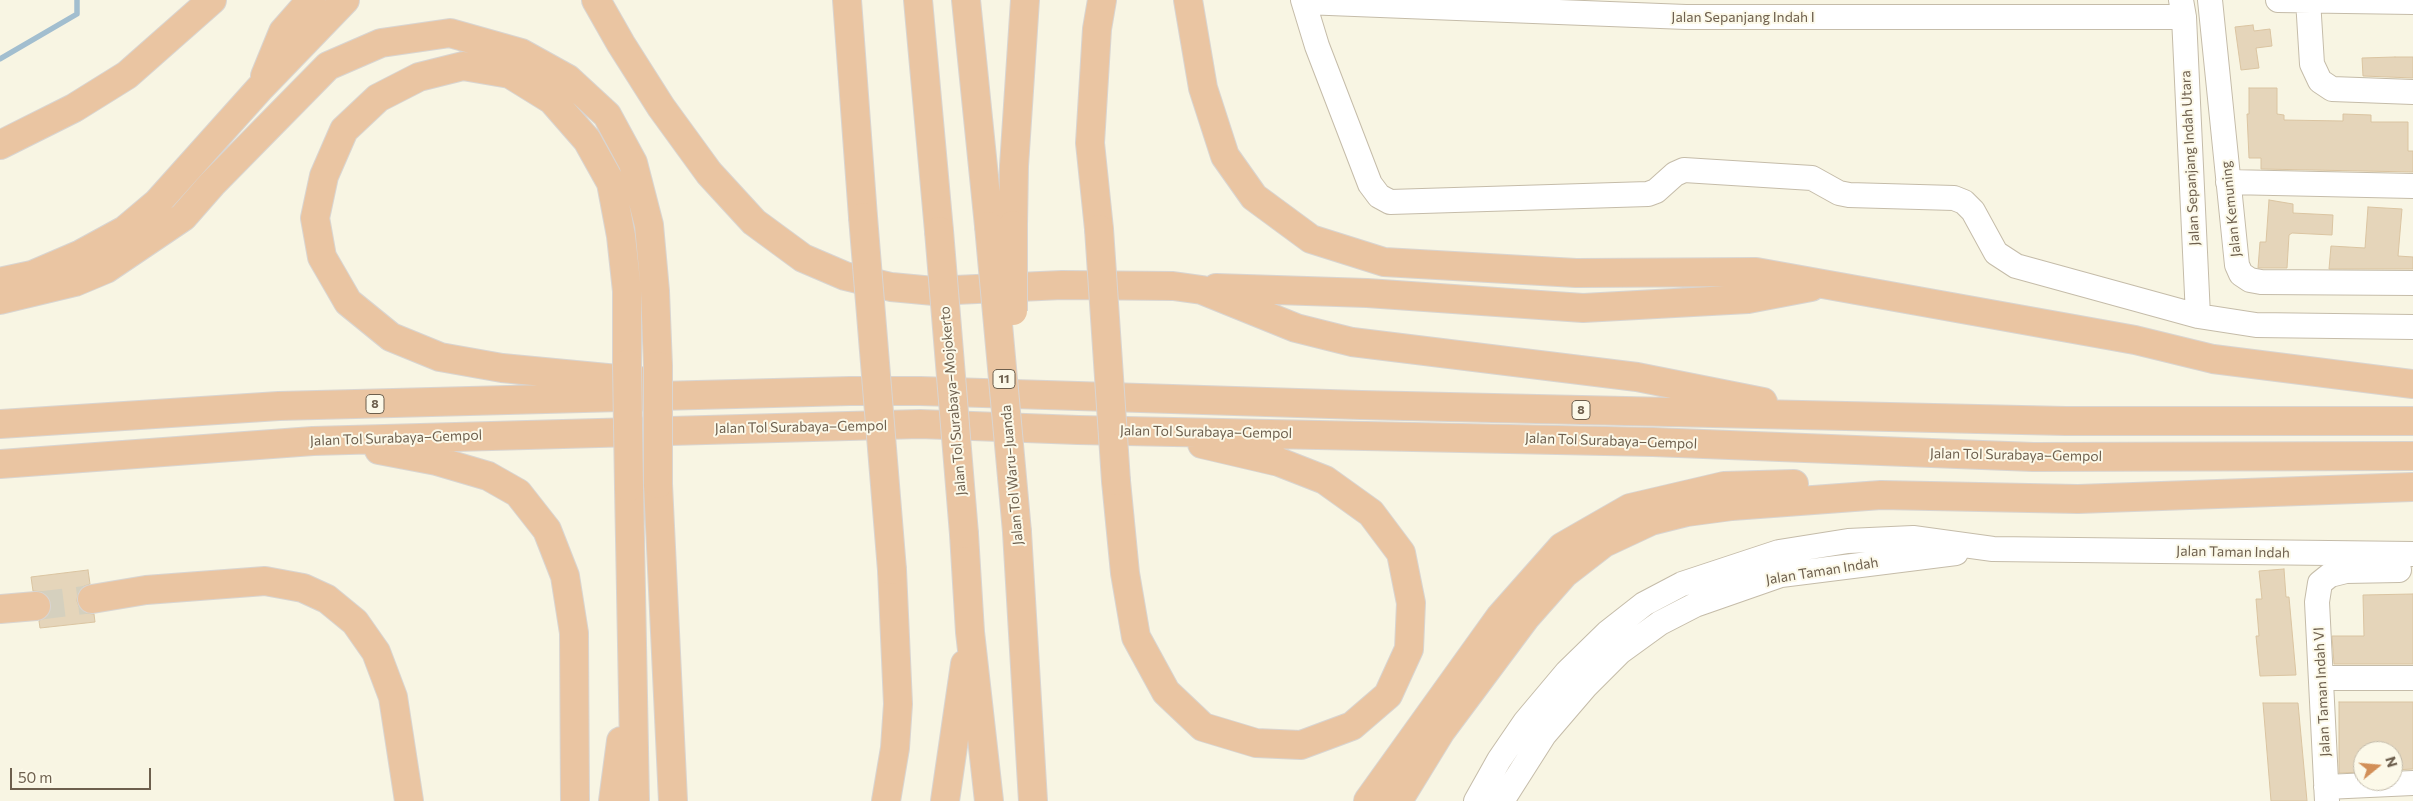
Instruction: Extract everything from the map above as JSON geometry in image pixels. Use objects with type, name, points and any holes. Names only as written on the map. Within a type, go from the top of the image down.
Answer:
[{"type":"highway","points":[[0,145],[74,108],[127,75],[212,0]]},
{"type":"highway","points":[[261,87],[282,32],[311,0]]},
{"type":"highway","points":[[0,282],[32,275],[81,254],[125,230],[157,203],[261,87],[345,0]]},
{"type":"highway","points":[[596,0],[661,107],[708,173],[754,222],[803,258],[845,276],[891,287],[915,290],[1062,285],[1173,286],[1367,293],[1583,308],[1748,299],[1827,284]]},
{"type":"highway","points":[[847,0],[892,570],[898,704],[895,748],[886,801]]},
{"type":"highway","name":"Jalan Tol Surabaya–Mojokerto","points":[[918,0],[964,534],[970,632],[989,801]]},
{"type":"highway","name":"Jalan Tol Waru–Juanda","points":[[966,0],[1001,226],[1013,472],[1033,801]]},
{"type":"highway","points":[[1001,226],[1014,166],[1026,0]]},
{"type":"highway","points":[[1078,430],[1205,444],[1279,462],[1324,480],[1371,513],[1401,553],[1411,603],[1409,649],[1388,695],[1352,726],[1301,745],[1256,743],[1204,727],[1166,692],[1136,637],[1125,573],[1116,482],[1099,229],[1090,143],[1097,29],[1102,0]]},
{"type":"highway","points":[[1188,0],[1203,88],[1225,156],[1254,197],[1311,240],[1384,262],[1576,273],[1756,272],[2135,340],[2213,359],[2413,384]]},
{"type":"highway","points":[[0,300],[75,282],[106,269],[183,217],[218,178],[328,66],[381,43],[450,33],[521,53],[568,79],[607,115],[633,163],[649,225],[655,291],[658,366],[658,484],[673,801]]},
{"type":"highway","points":[[635,801],[628,487],[627,364],[627,291],[621,236],[611,183],[587,140],[552,100],[510,74],[464,66],[419,76],[378,98],[344,130],[324,176],[315,218],[322,257],[348,302],[390,338],[440,357],[502,368],[750,394]]},
{"type":"highway","points":[[1173,286],[1202,290],[1296,328],[1352,342],[1637,377],[1744,397],[1772,404],[1802,415]]},
{"type":"highway","name":"8","points":[[0,424],[279,406],[920,390],[1361,405],[2066,421],[2413,421]]},
{"type":"highway","name":"Jalan Tol Surabaya–Gempol","points":[[0,464],[330,441],[543,433],[920,424],[1078,430],[1653,442],[2033,457],[2413,456]]},
{"type":"highway","points":[[330,441],[437,461],[488,476],[518,493],[547,530],[566,576],[574,633],[575,801]]},
{"type":"highway","points":[[1368,801],[1500,617],[1562,547],[1630,508],[1724,486],[1743,485],[1889,482],[1993,484],[2024,498]]},
{"type":"highway","points":[[1398,801],[1441,731],[1526,616],[1564,574],[1604,542],[1651,520],[1688,512],[1732,506],[1881,495],[2088,499],[2413,487]]},
{"type":"highway","points":[[92,599],[146,590],[264,581],[303,588],[327,599],[355,622],[376,652],[393,697],[409,801]]},
{"type":"highway","points":[[0,609],[36,606]]},
{"type":"highway","points":[[945,801],[970,632]]},
{"type":"highway","points":[[613,801],[632,671]]},
{"type":"highway","points":[[669,714],[682,801]]},
{"type":"street","name":"Jalan Kemuning","points":[[2210,0],[2237,265],[2241,274],[2250,280],[2413,283]]},
{"type":"street","points":[[2278,0],[2413,2]]},
{"type":"street","points":[[2309,0],[2312,64],[2320,81],[2332,89],[2413,92]]},
{"type":"street","points":[[1303,1],[1317,46],[1370,184],[1379,196],[1390,202],[1648,194],[1656,191],[1675,174],[1684,170],[1812,178],[1839,193],[1849,195],[1954,198],[1964,202],[1973,211],[1996,252],[2016,266],[2198,316],[2256,325],[2413,326]]},
{"type":"street","name":"Jalan Sepanjang Indah I","points":[[1303,1],[1686,17],[2182,9]]},
{"type":"street","name":"Jalan Sepanjang Indah Utara","points":[[2182,9],[2198,316]]},
{"type":"street","points":[[2228,182],[2413,186]]},
{"type":"street","name":"Jalan Taman Indah","points":[[1476,801],[1498,760],[1525,722],[1567,672],[1607,633],[1644,604],[1682,584],[1780,552],[1848,541],[1913,538],[1993,548],[2413,554]]},
{"type":"street","name":"Jalan Taman Indah","points":[[1502,801],[1544,735],[1586,686],[1620,652],[1660,623],[1695,605],[1782,575],[1993,548]]},
{"type":"street","name":"Jalan Taman Indah VI","points":[[2327,794],[2317,602],[2320,583],[2330,575],[2346,571],[2413,570]]},
{"type":"street","points":[[2321,678],[2413,678]]},
{"type":"street","points":[[2327,794],[2413,783]]},
{"type":"building","points":[[2253,25],[2254,31],[2270,29],[2272,46],[2256,48],[2259,68],[2241,70],[2235,27]]},
{"type":"building","points":[[2413,57],[2413,78],[2363,76],[2362,58]]},
{"type":"building","points":[[2249,88],[2277,88],[2277,114],[2284,115],[2284,120],[2343,121],[2343,114],[2371,115],[2371,122],[2408,122],[2408,151],[2413,151],[2413,172],[2261,169],[2261,158],[2249,158],[2247,114],[2249,114]]},
{"type":"building","points":[[2269,200],[2293,204],[2293,213],[2333,215],[2332,235],[2292,233],[2289,235],[2287,268],[2258,268],[2260,242],[2266,242]]},
{"type":"building","points":[[2368,207],[2402,209],[2398,256],[2413,257],[2413,269],[2329,269],[2331,246],[2365,248]]},
{"type":"building","points":[[2284,569],[2286,597],[2289,597],[2296,675],[2260,676],[2256,636],[2259,636],[2256,599],[2262,599],[2259,571]]},
{"type":"building","points":[[88,570],[90,584],[82,587],[78,593],[77,601],[80,609],[86,613],[94,614],[95,622],[40,628],[39,621],[50,613],[51,604],[49,597],[43,592],[33,591],[31,577]]},
{"type":"building","points":[[2413,594],[2413,664],[2334,664],[2332,636],[2364,636],[2363,595]]},
{"type":"building","points":[[2339,702],[2413,702],[2413,769],[2403,770],[2403,741],[2353,741],[2353,772],[2339,773]]},
{"type":"building","points":[[2263,703],[2298,703],[2307,801],[2271,801]]},
{"type":"waterway","points":[[0,59],[77,14],[77,0]]},
{"type":"tunnel","points":[[36,606],[92,599]]}]
